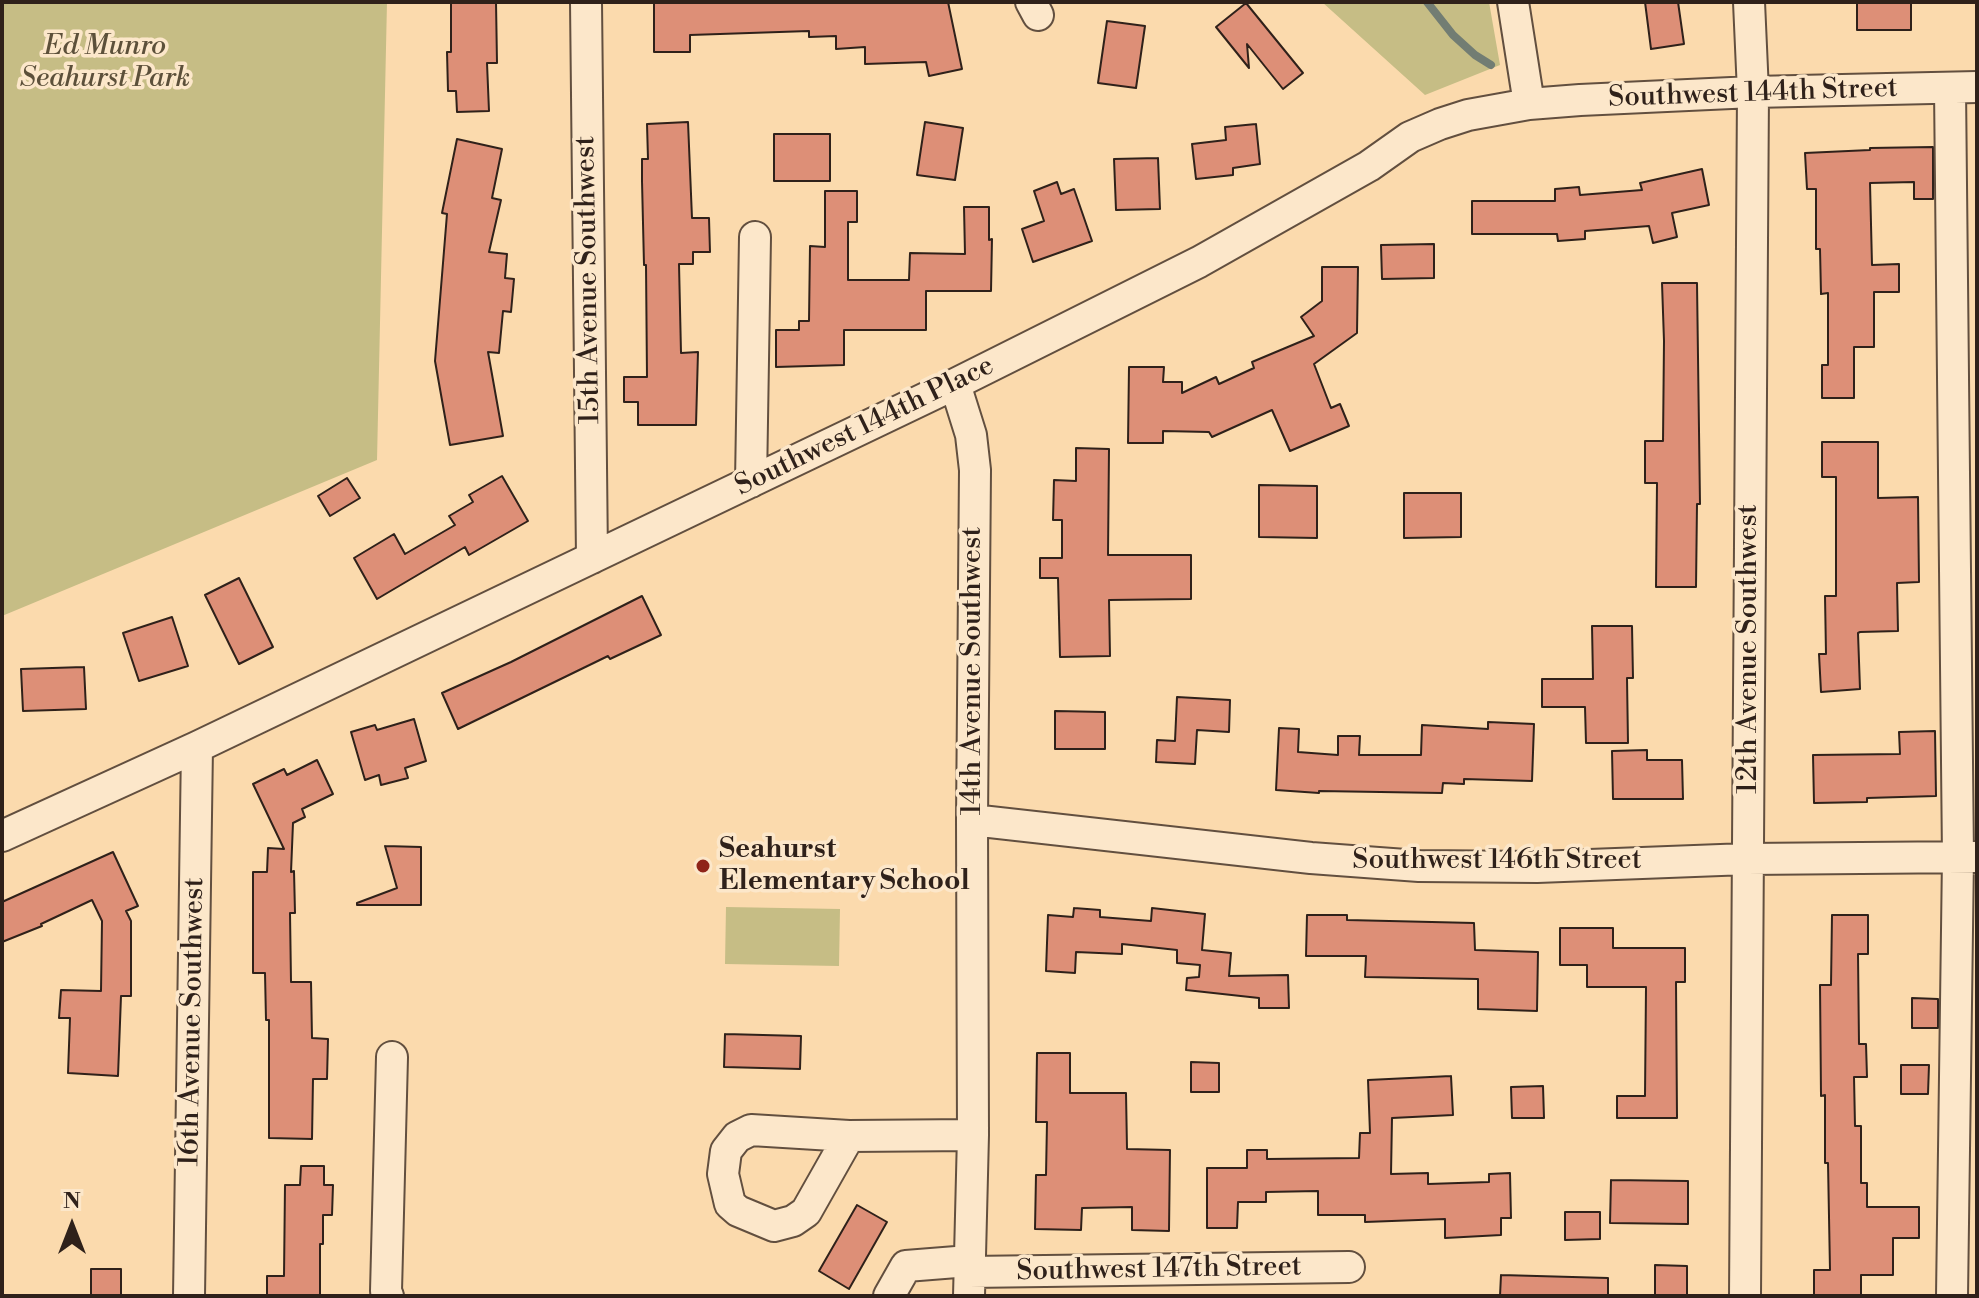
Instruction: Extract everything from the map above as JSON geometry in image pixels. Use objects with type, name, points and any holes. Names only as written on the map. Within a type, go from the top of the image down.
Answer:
[{"type":"street","name":"15th Avenue Southwest","points":[[586,2],[592,558]]},
{"type":"street","points":[[1513,2],[1529,104]]},
{"type":"street","name":"12th Avenue Southwest","points":[[1745,1296],[1753,92],[1749,2]]},
{"type":"street","points":[[1952,1296],[1967,857],[1963,87]]},
{"type":"street","name":"Southwest 144th Street","points":[[1529,104],[1753,92],[1963,87]]},
{"type":"street","name":"Southwest 144th Place","points":[[197,747],[955,384],[1199,262],[1369,166],[1410,137],[1468,115],[1529,104]]},
{"type":"street","points":[[751,482],[755,237]]},
{"type":"street","name":"14th Avenue Southwest","points":[[955,384],[971,435],[975,470],[973,1135],[969,1277]]},
{"type":"street","points":[[2,836],[197,747]]},
{"type":"street","name":"16th Avenue Southwest","points":[[189,1296],[197,747]]},
{"type":"street","name":"Southwest 146th Street","points":[[972,820],[1311,858],[1419,866],[1537,867],[1747,859],[1967,857]]},
{"type":"street","points":[[390,1294],[392,1057]]},
{"type":"street","points":[[849,1136],[973,1135]]},
{"type":"street","name":"Southwest 147th Street","points":[[889,1296],[906,1266],[969,1277],[1349,1267]]},
{"type":"green space","name":"Ed Munro Seahurst Park","points":[[2,2],[387,2],[377,460],[2,616]]},
{"type":"green space","points":[[1322,2],[1489,2],[1500,65],[1425,95]]},
{"type":"green space","points":[[726,907],[840,909],[839,966],[725,964]]},
{"type":"building","points":[[451,2],[496,2],[497,63],[487,63],[489,111],[457,112],[456,91],[448,91]]},
{"type":"building","points":[[654,2],[948,2],[962,69],[929,76],[926,62],[865,64],[865,47],[836,49],[836,36],[809,37],[809,31],[690,35],[690,52],[654,52]]},
{"type":"building","points":[[1645,2],[1678,2],[1684,44],[1651,49]]},
{"type":"building","points":[[1857,2],[1911,2],[1911,30],[1857,30]]},
{"type":"building","points":[[1246,3],[1303,73],[1283,89],[1247,44],[1249,68],[1216,27]]},
{"type":"building","points":[[1107,21],[1145,26],[1136,88],[1098,83]]},
{"type":"building","points":[[688,122],[692,218],[709,218],[710,252],[693,252],[693,264],[679,264],[681,353],[698,352],[696,425],[638,425],[638,402],[624,402],[624,377],[647,377],[642,159],[648,159],[647,124]]},
{"type":"building","points":[[925,122],[963,128],[955,180],[917,175]]},
{"type":"building","points":[[1256,124],[1260,164],[1233,168],[1233,175],[1196,179],[1192,144],[1226,140],[1225,127]]},
{"type":"building","points":[[774,134],[830,134],[830,181],[774,181]]},
{"type":"building","points":[[457,139],[502,149],[492,198],[501,200],[489,252],[507,254],[505,278],[514,279],[511,312],[503,311],[499,353],[488,352],[503,436],[450,445],[435,361],[447,214],[442,213]]},
{"type":"building","points":[[1933,147],[1933,199],[1914,199],[1914,182],[1870,183],[1872,265],[1899,264],[1899,292],[1874,292],[1874,347],[1854,347],[1854,398],[1822,398],[1822,365],[1828,365],[1828,293],[1821,294],[1820,249],[1816,249],[1816,189],[1807,189],[1805,153]]},
{"type":"building","points":[[1158,158],[1160,209],[1116,210],[1114,159]]},
{"type":"building","points":[[1702,169],[1709,205],[1672,213],[1677,237],[1653,243],[1649,226],[1585,231],[1585,239],[1558,241],[1557,234],[1472,234],[1472,201],[1555,201],[1555,189],[1579,187],[1580,195],[1642,190],[1640,183]]},
{"type":"building","points":[[1057,182],[1061,194],[1074,189],[1092,241],[1033,262],[1022,229],[1044,221],[1034,191]]},
{"type":"building","points":[[825,191],[857,191],[857,222],[848,222],[848,280],[909,280],[910,253],[965,254],[964,207],[989,207],[991,291],[926,291],[926,330],[844,330],[844,365],[776,367],[776,330],[799,330],[799,321],[809,321],[810,246],[825,247]]},
{"type":"building","points":[[1434,244],[1434,278],[1382,279],[1381,245]]},
{"type":"building","points":[[1322,267],[1358,267],[1357,333],[1314,364],[1331,408],[1340,404],[1349,426],[1290,451],[1272,410],[1212,437],[1209,432],[1163,431],[1163,443],[1128,443],[1129,367],[1164,367],[1163,382],[1182,382],[1182,393],[1216,377],[1219,384],[1254,368],[1252,362],[1314,336],[1301,317],[1322,301]]},
{"type":"building","points":[[1662,283],[1697,283],[1700,504],[1697,504],[1696,587],[1656,587],[1657,483],[1645,483],[1645,441],[1663,441]]},
{"type":"building","points":[[1822,442],[1878,442],[1878,498],[1918,497],[1919,582],[1897,583],[1898,631],[1858,633],[1860,689],[1821,692],[1819,654],[1826,654],[1825,596],[1836,596],[1836,477],[1822,477]]},
{"type":"building","points":[[1076,448],[1109,449],[1108,555],[1191,555],[1191,599],[1109,600],[1110,656],[1060,657],[1058,578],[1040,578],[1040,558],[1062,558],[1062,520],[1053,520],[1054,480],[1076,481]]},
{"type":"building","points":[[502,476],[528,521],[469,555],[465,547],[377,599],[354,558],[394,534],[405,554],[455,525],[449,516],[473,502],[469,495]]},
{"type":"building","points":[[347,478],[360,498],[330,516],[318,496]]},
{"type":"building","points":[[1259,485],[1317,486],[1317,538],[1259,537]]},
{"type":"building","points":[[1404,493],[1461,493],[1461,537],[1404,538]]},
{"type":"building","points":[[239,578],[273,647],[239,664],[205,595]]},
{"type":"building","points":[[642,596],[661,635],[610,659],[608,656],[458,729],[442,693]]},
{"type":"building","points":[[172,617],[188,666],[139,681],[123,633]]},
{"type":"building","points":[[1592,626],[1632,626],[1633,678],[1627,678],[1628,743],[1586,743],[1585,707],[1542,707],[1542,679],[1593,679]]},
{"type":"building","points":[[84,667],[86,709],[23,711],[21,669]]},
{"type":"building","points":[[1177,697],[1230,700],[1229,732],[1197,730],[1195,764],[1156,762],[1157,740],[1175,741]]},
{"type":"building","points":[[1055,711],[1105,712],[1105,749],[1055,749]]},
{"type":"building","points":[[414,719],[426,761],[405,768],[408,778],[381,785],[379,775],[365,780],[351,732],[375,725],[377,730]]},
{"type":"building","points":[[1488,722],[1534,724],[1532,781],[1464,779],[1464,784],[1443,783],[1442,793],[1276,790],[1279,728],[1299,729],[1298,752],[1338,755],[1338,736],[1360,736],[1359,755],[1421,755],[1422,725],[1488,729]]},
{"type":"building","points":[[1935,731],[1936,796],[1814,803],[1813,755],[1900,754],[1899,732]]},
{"type":"building","points":[[1647,750],[1647,760],[1682,760],[1683,799],[1613,799],[1612,751]]},
{"type":"building","points":[[317,760],[333,794],[302,809],[305,817],[293,823],[291,872],[294,871],[295,913],[290,913],[291,982],[311,982],[312,1038],[328,1039],[327,1079],[313,1079],[312,1139],[269,1138],[269,1020],[266,1020],[265,973],[253,973],[253,872],[267,872],[268,848],[284,849],[253,784],[284,769],[287,775]]},
{"type":"building","points":[[385,846],[421,847],[421,905],[357,905],[397,888]]},
{"type":"building","points":[[113,852],[138,906],[126,911],[131,921],[131,996],[121,996],[118,1076],[68,1073],[70,1018],[59,1018],[61,990],[101,991],[102,921],[92,900],[42,926],[2,942],[2,902]]},
{"type":"building","points":[[1074,908],[1100,910],[1100,917],[1151,921],[1152,908],[1205,914],[1202,950],[1231,953],[1229,976],[1288,975],[1289,1008],[1259,1008],[1259,998],[1186,990],[1187,978],[1199,977],[1200,965],[1177,963],[1177,950],[1122,944],[1122,954],[1076,952],[1075,973],[1046,971],[1048,915],[1073,917]]},
{"type":"building","points":[[1307,915],[1347,915],[1347,920],[1474,923],[1475,950],[1538,952],[1537,1011],[1478,1009],[1478,979],[1365,977],[1366,956],[1306,956]]},
{"type":"building","points":[[1832,915],[1868,915],[1868,954],[1858,954],[1859,1044],[1866,1044],[1867,1077],[1854,1077],[1855,1126],[1861,1126],[1861,1183],[1867,1183],[1867,1207],[1919,1207],[1919,1238],[1893,1238],[1893,1275],[1861,1275],[1861,1296],[1814,1296],[1814,1270],[1830,1270],[1825,1095],[1821,1096],[1820,985],[1831,985]]},
{"type":"building","points":[[1560,928],[1613,928],[1613,948],[1685,948],[1685,982],[1676,982],[1677,1118],[1617,1118],[1617,1096],[1645,1096],[1646,987],[1587,987],[1587,965],[1560,965]]},
{"type":"building","points":[[1912,998],[1938,999],[1938,1028],[1912,1028]]},
{"type":"building","points":[[725,1034],[801,1036],[800,1069],[724,1067]]},
{"type":"building","points":[[1037,1053],[1070,1053],[1070,1093],[1126,1093],[1127,1149],[1170,1150],[1169,1231],[1132,1230],[1132,1207],[1082,1208],[1081,1230],[1035,1229],[1036,1175],[1046,1175],[1047,1122],[1036,1122]]},
{"type":"building","points":[[1191,1062],[1219,1063],[1219,1092],[1191,1092]]},
{"type":"building","points":[[1901,1065],[1929,1065],[1928,1094],[1901,1094]]},
{"type":"building","points":[[1451,1076],[1453,1115],[1392,1118],[1391,1174],[1428,1173],[1428,1184],[1489,1182],[1489,1174],[1510,1173],[1511,1218],[1501,1218],[1501,1235],[1445,1238],[1445,1219],[1365,1222],[1365,1215],[1318,1215],[1318,1191],[1266,1192],[1266,1202],[1238,1202],[1237,1228],[1207,1228],[1207,1168],[1247,1168],[1247,1150],[1267,1150],[1267,1159],[1359,1158],[1360,1133],[1370,1133],[1368,1080]]},
{"type":"building","points":[[1543,1086],[1544,1118],[1512,1118],[1511,1087]]},
{"type":"building","points":[[301,1166],[324,1166],[324,1185],[333,1185],[332,1215],[323,1215],[320,1296],[267,1296],[267,1276],[284,1276],[285,1185],[300,1185]]},
{"type":"building","points":[[1611,1180],[1688,1181],[1688,1224],[1610,1223]]},
{"type":"building","points":[[857,1205],[887,1222],[849,1289],[819,1271]]},
{"type":"building","points":[[1565,1212],[1600,1212],[1600,1239],[1565,1240]]},
{"type":"building","points":[[1655,1265],[1687,1266],[1687,1296],[1655,1296]]},
{"type":"building","points":[[91,1269],[121,1269],[121,1296],[91,1296]]},
{"type":"building","points":[[1501,1275],[1608,1278],[1608,1296],[1500,1296]]},
{"type":"waterway","points":[[1427,2],[1453,35],[1491,65]]},
{"type":"place","name":"Seahurst Elementary School","points":[[703,866]]}]
